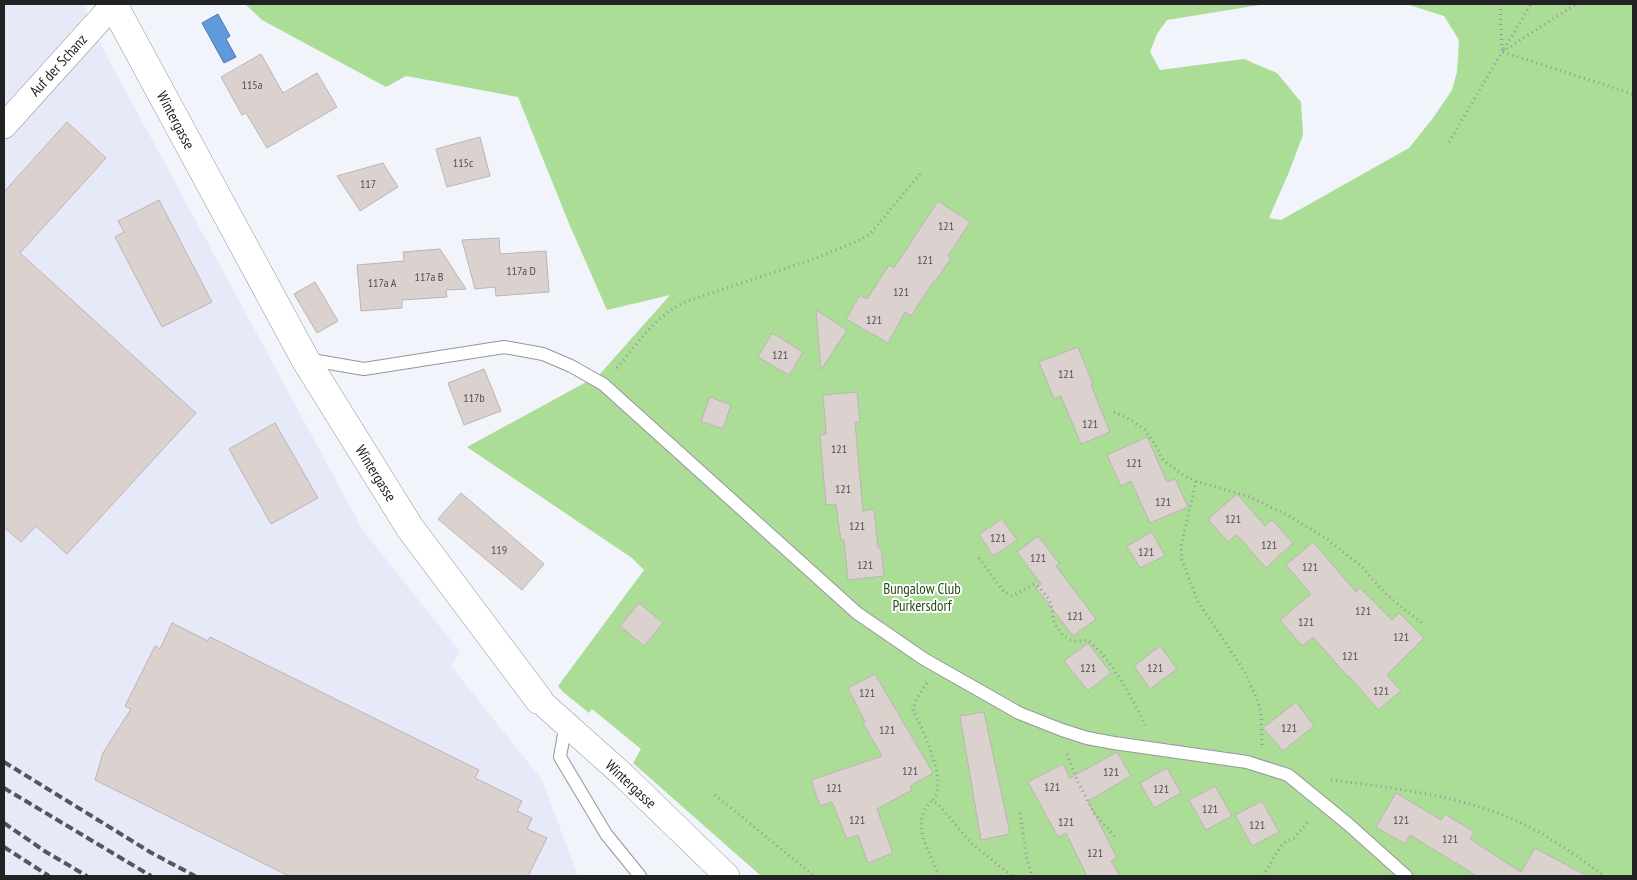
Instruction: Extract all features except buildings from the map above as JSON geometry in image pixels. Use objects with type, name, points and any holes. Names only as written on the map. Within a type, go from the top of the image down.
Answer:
[{"type":"street","name":"Auf der Schanz","points":[[4,126],[114,4]]},
{"type":"street","name":"Wintergasse","points":[[114,4],[305,358],[410,528],[539,700],[624,776],[726,876]]},
{"type":"lane","points":[[305,358],[364,369],[504,347],[544,354],[572,366],[603,384],[857,612],[924,659],[1019,713],[1087,738],[1247,762],[1288,775],[1406,876]]},
{"type":"lane","points":[[566,723],[560,757],[606,834],[640,876]]},
{"type":"path","points":[[1500,4],[1502,52]]},
{"type":"path","points":[[1449,142],[1531,4]]},
{"type":"path","points":[[1502,52],[1576,4]]},
{"type":"path","points":[[1502,52],[1633,94]]},
{"type":"path","points":[[603,384],[659,318],[672,308],[819,257],[862,240],[870,234],[920,174]]},
{"type":"path","points":[[1114,412],[1131,420],[1145,430],[1156,444],[1163,460],[1178,472],[1196,481],[1250,497],[1327,538],[1360,565],[1387,595],[1422,623]]},
{"type":"path","points":[[1196,481],[1181,546],[1182,560],[1198,602],[1235,657],[1256,697],[1260,712],[1261,740],[1268,768]]},
{"type":"path","points":[[979,558],[1004,592],[1012,596],[1034,584],[1038,586],[1051,603],[1056,626],[1067,638],[1077,642],[1085,640],[1092,643],[1115,671],[1140,713],[1153,748]]},
{"type":"path","points":[[939,876],[922,840],[922,816],[938,790],[936,771],[926,737],[914,710],[917,698],[940,668]]},
{"type":"path","points":[[1062,730],[1069,758],[1081,788],[1094,813],[1115,837]]},
{"type":"path","points":[[1288,775],[1394,788],[1473,806],[1516,821],[1547,837],[1604,876]]},
{"type":"path","points":[[715,795],[814,876]]},
{"type":"path","points":[[932,801],[939,805],[971,844],[1012,876]]},
{"type":"path","points":[[1263,876],[1280,847],[1302,830],[1322,803]]},
{"type":"path","points":[[1020,813],[1027,858],[1032,876]]},
{"type":"shaded area","points":[[4,4],[83,4],[103,49],[364,532],[460,652],[451,666],[542,780],[578,876],[4,876]]},
{"type":"green space","name":"Bungalow Club Purkersdorf","points":[[245,4],[1266,4],[1167,20],[1157,34],[1150,52],[1160,70],[1244,59],[1277,73],[1301,102],[1303,135],[1269,218],[1281,220],[1409,148],[1452,90],[1457,72],[1459,40],[1444,16],[1406,4],[1633,4],[1633,876],[761,876],[633,763],[641,749],[592,709],[589,713],[558,686],[644,570],[632,558],[467,447],[599,375],[670,295],[607,310],[570,226],[518,97],[406,76],[386,87],[262,20]]},
{"type":"water","points":[[218,14],[230,36],[226,39],[236,57],[224,63],[202,23]]},
{"type":"railway","points":[[4,762],[150,852],[195,876]]},
{"type":"railway","points":[[4,788],[151,876]]},
{"type":"railway","points":[[4,823],[46,852],[87,876]]},
{"type":"railway","points":[[4,847],[49,876]]}]
